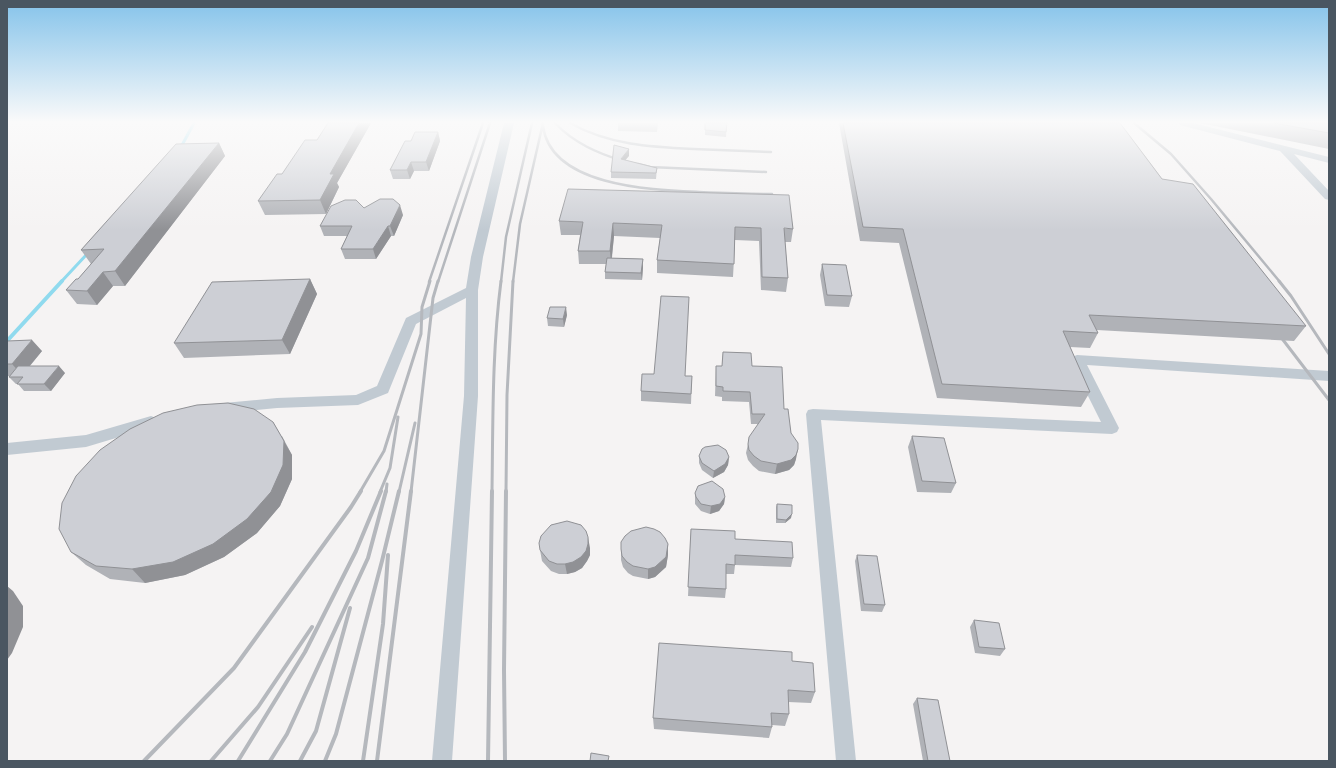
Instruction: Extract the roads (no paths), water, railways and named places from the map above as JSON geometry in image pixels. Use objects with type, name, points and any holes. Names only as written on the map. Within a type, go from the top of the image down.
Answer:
[{"type":"lane","points":[[442,761],[470,404],[472,290],[477,257],[500,159]]},
{"type":"lane","points":[[1293,159],[1329,197]]},
{"type":"lane","points":[[210,409],[277,403],[358,400],[383,389],[411,321],[472,290]]},
{"type":"lane","points":[[846,761],[813,414],[1112,428],[1077,360],[1329,376]]},
{"type":"lane","points":[[7,449],[86,441],[166,418]]},
{"type":"waterway","points":[[61,282],[88,253]]},
{"type":"waterway","points":[[7,341],[62,281]]},
{"type":"railway","points":[[429,282],[471,159]]},
{"type":"railway","points":[[438,282],[478,159]]},
{"type":"railway","points":[[501,282],[506,237],[524,159]]},
{"type":"railway","points":[[513,282],[520,224],[535,159]]},
{"type":"railway","points":[[561,159],[564,162],[584,173],[607,181],[632,186],[679,191],[772,194]]},
{"type":"railway","points":[[617,159],[623,161]]},
{"type":"railway","points":[[1175,159],[1280,282]]},
{"type":"railway","points":[[638,164],[650,167],[766,172]]},
{"type":"railway","points":[[360,492],[384,451],[421,334],[422,307],[430,281]]},
{"type":"railway","points":[[411,492],[433,298],[438,281]]},
{"type":"railway","points":[[492,492],[494,360],[501,281]]},
{"type":"railway","points":[[506,492],[507,395],[513,281]]},
{"type":"railway","points":[[1279,281],[1291,296],[1329,354]]},
{"type":"railway","points":[[1277,332],[1329,400]]},
{"type":"railway","points":[[380,492],[390,468],[398,417]]},
{"type":"railway","points":[[399,492],[415,423]]},
{"type":"railway","points":[[386,492],[387,484]]},
{"type":"railway","points":[[144,761],[234,668],[351,507],[361,491]]},
{"type":"railway","points":[[238,761],[305,652],[356,551],[381,491]]},
{"type":"railway","points":[[270,761],[287,734],[368,558],[386,491]]},
{"type":"railway","points":[[325,761],[336,734],[399,491]]},
{"type":"railway","points":[[377,761],[411,491]]},
{"type":"railway","points":[[488,761],[492,491]]},
{"type":"railway","points":[[505,761],[504,670],[506,491]]},
{"type":"railway","points":[[363,761],[383,624],[388,555]]},
{"type":"railway","points":[[300,761],[316,731],[350,608]]},
{"type":"railway","points":[[211,761],[258,707],[312,627]]}]
